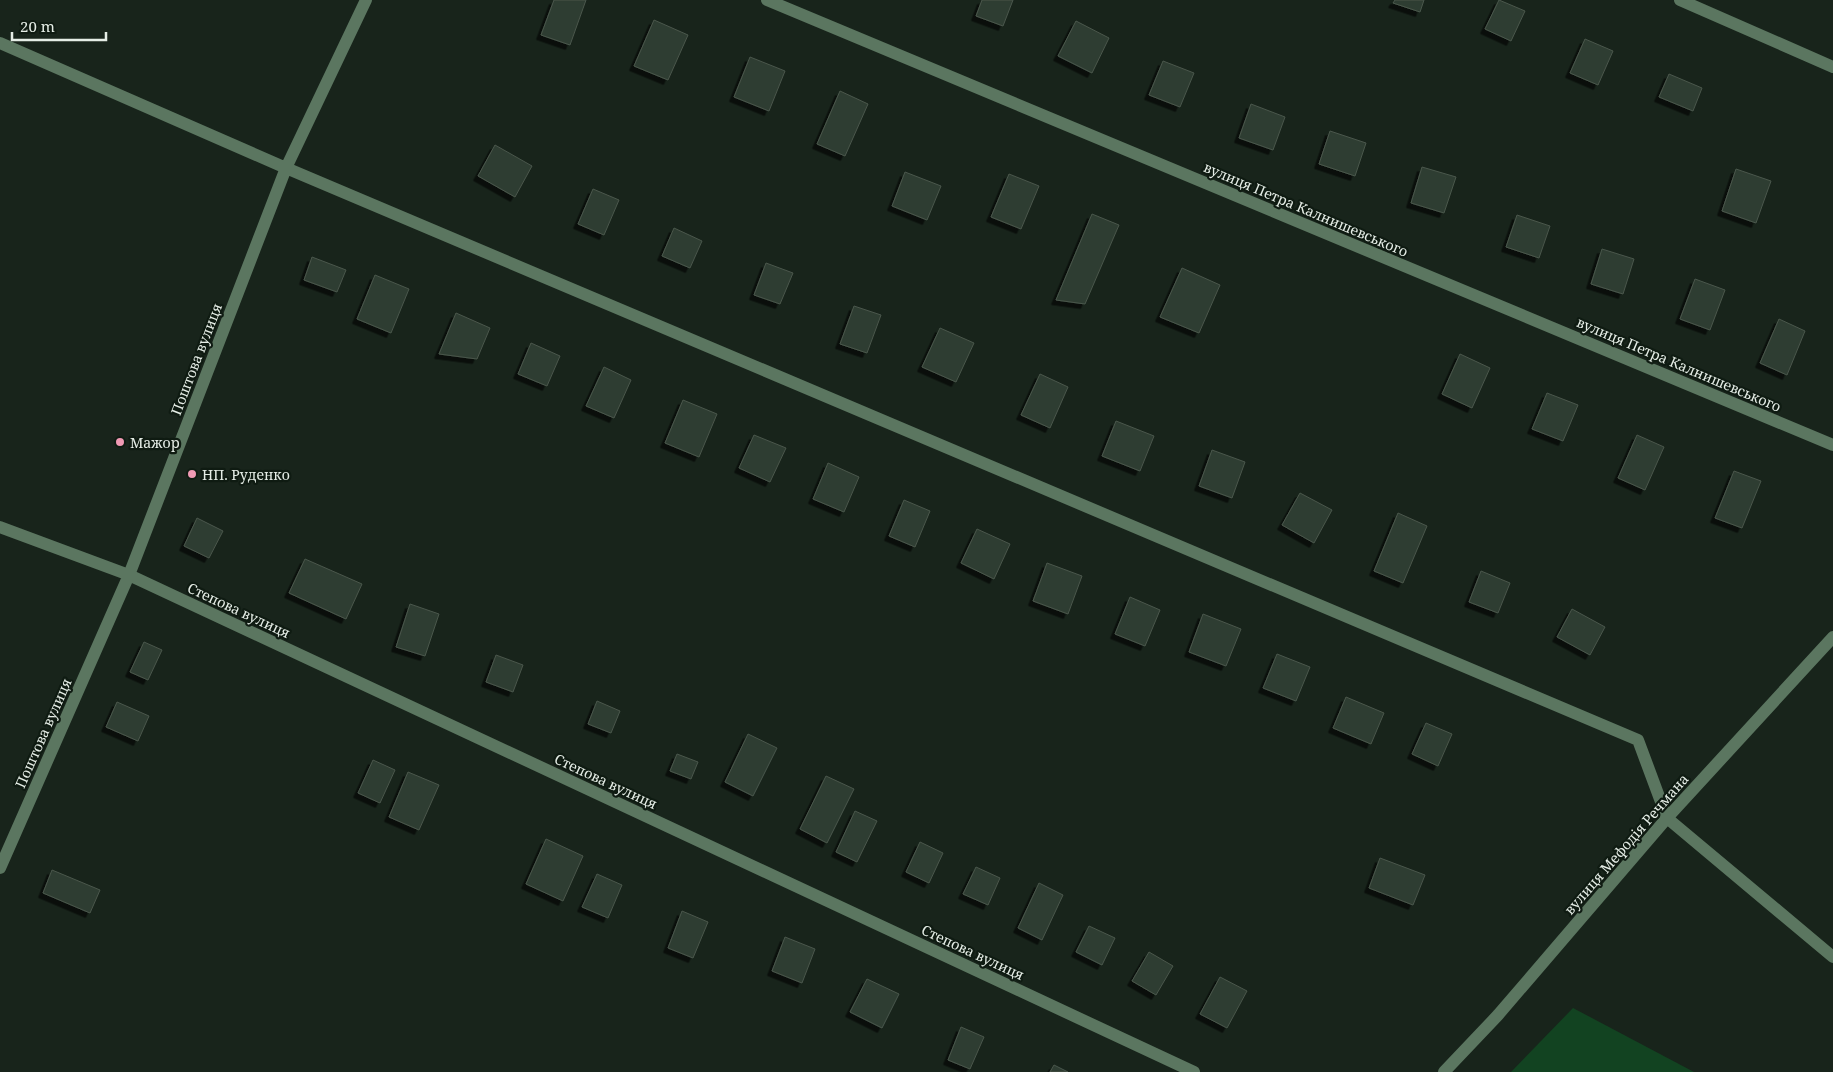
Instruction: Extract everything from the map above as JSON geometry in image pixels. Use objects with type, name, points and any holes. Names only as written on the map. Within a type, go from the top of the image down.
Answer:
[{"type":"street","name":"Поштова вулиця","points":[[0,868],[129,575],[286,168],[366,0]]},
{"type":"street","name":"вулиця Петра Калнишевського","points":[[767,0],[1833,445]]},
{"type":"street","points":[[1680,0],[1833,67]]},
{"type":"street","points":[[0,43],[286,168],[1638,740],[1667,818],[1833,957]]},
{"type":"street","name":"Степова вулиця","points":[[0,527],[129,575],[1194,1072]]},
{"type":"street","name":"вулиця Мефодія Речмана","points":[[1444,1072],[1498,1015],[1667,818],[1833,638]]},
{"type":"green space","points":[[1573,1008],[1694,1072],[1511,1072]]},
{"type":"building","points":[[554,0],[586,0],[570,45],[541,35]]},
{"type":"building","points":[[982,0],[1013,0],[1003,26],[976,16]]},
{"type":"building","points":[[1395,0],[1424,0],[1420,12],[1393,3]]},
{"type":"building","points":[[1499,0],[1525,11],[1511,41],[1485,29]]},
{"type":"building","points":[[654,20],[688,35],[668,80],[634,66]]},
{"type":"building","points":[[1076,21],[1109,38],[1092,73],[1058,56]]},
{"type":"building","points":[[1585,39],[1613,51],[1598,85],[1570,73]]},
{"type":"building","points":[[750,57],[785,71],[769,111],[734,97]]},
{"type":"building","points":[[1163,61],[1194,73],[1180,107],[1149,95]]},
{"type":"building","points":[[1669,74],[1702,88],[1693,111],[1659,97]]},
{"type":"building","points":[[840,91],[868,104],[845,156],[817,144]]},
{"type":"building","points":[[1251,104],[1285,117],[1273,150],[1239,138]]},
{"type":"building","points":[[1330,131],[1366,143],[1355,176],[1319,164]]},
{"type":"building","points":[[495,145],[532,166],[515,197],[478,176]]},
{"type":"building","points":[[1422,167],[1456,177],[1444,213],[1411,203]]},
{"type":"building","points":[[1736,169],[1771,181],[1756,223],[1722,211]]},
{"type":"building","points":[[905,172],[941,186],[927,220],[892,206]]},
{"type":"building","points":[[1009,174],[1039,186],[1021,229],[991,217]]},
{"type":"building","points":[[593,189],[619,200],[604,235],[578,224]]},
{"type":"building","points":[[1092,214],[1119,225],[1085,304],[1056,300]]},
{"type":"building","points":[[1517,215],[1550,226],[1539,258],[1506,247]]},
{"type":"building","points":[[674,228],[702,241],[690,268],[662,256]]},
{"type":"building","points":[[1602,249],[1634,259],[1623,294],[1591,284]]},
{"type":"building","points":[[312,257],[346,270],[337,292],[304,280]]},
{"type":"building","points":[[766,263],[793,273],[780,304],[754,295]]},
{"type":"building","points":[[1182,268],[1220,285],[1199,333],[1160,317]]},
{"type":"building","points":[[375,275],[409,289],[391,333],[357,319]]},
{"type":"building","points":[[1695,279],[1725,290],[1710,330],[1680,319]]},
{"type":"building","points":[[854,306],[881,315],[867,353],[840,344]]},
{"type":"building","points":[[456,313],[490,328],[477,359],[439,354]]},
{"type":"building","points":[[1779,319],[1805,331],[1787,375],[1760,363]]},
{"type":"building","points":[[940,328],[974,343],[956,382],[922,367]]},
{"type":"building","points":[[531,343],[560,356],[547,386],[518,374]]},
{"type":"building","points":[[1460,354],[1490,368],[1472,408],[1442,394]]},
{"type":"building","points":[[604,367],[631,380],[614,418],[586,406]]},
{"type":"building","points":[[1040,374],[1068,387],[1050,428],[1021,415]]},
{"type":"building","points":[[1547,393],[1578,405],[1563,441],[1532,429]]},
{"type":"building","points":[[683,400],[717,414],[699,457],[665,443]]},
{"type":"building","points":[[1116,421],[1154,436],[1140,471],[1102,456]]},
{"type":"building","points":[[754,435],[786,448],[770,482],[739,468]]},
{"type":"building","points":[[1637,435],[1664,447],[1645,490],[1618,478]]},
{"type":"building","points":[[1212,450],[1245,462],[1232,498],[1199,486]]},
{"type":"building","points":[[828,463],[859,477],[844,512],[813,499]]},
{"type":"building","points":[[1734,471],[1761,481],[1742,528],[1715,518]]},
{"type":"building","points":[[1300,493],[1332,510],[1314,543],[1282,525]]},
{"type":"building","points":[[904,500],[930,511],[915,547],[889,536]]},
{"type":"building","points":[[1398,513],[1427,526],[1403,583],[1374,571]]},
{"type":"building","points":[[197,518],[223,531],[209,558],[184,546]]},
{"type":"building","points":[[977,529],[1010,544],[994,579],[961,563]]},
{"type":"building","points":[[305,559],[362,584],[346,619],[289,593]]},
{"type":"building","points":[[1047,563],[1082,576],[1068,614],[1033,601]]},
{"type":"building","points":[[1481,571],[1510,583],[1498,613],[1469,602]]},
{"type":"building","points":[[1130,597],[1160,610],[1145,646],[1115,634]]},
{"type":"building","points":[[410,604],[439,614],[425,656],[396,647]]},
{"type":"building","points":[[1572,609],[1605,627],[1590,655],[1557,637]]},
{"type":"building","points":[[1203,614],[1241,629],[1226,666],[1189,652]]},
{"type":"building","points":[[144,642],[162,650],[148,680],[130,672]]},
{"type":"building","points":[[1277,654],[1310,667],[1296,701],[1263,688]]},
{"type":"building","points":[[496,655],[523,665],[513,692],[486,682]]},
{"type":"building","points":[[1346,697],[1384,713],[1371,744],[1333,728]]},
{"type":"building","points":[[597,701],[620,711],[611,733],[588,724]]},
{"type":"building","points":[[117,702],[149,716],[138,741],[106,727]]},
{"type":"building","points":[[1426,723],[1452,734],[1438,766],[1412,754]]},
{"type":"building","points":[[748,734],[777,748],[753,796],[725,782]]},
{"type":"building","points":[[677,754],[698,762],[691,779],[670,771]]},
{"type":"building","points":[[373,760],[395,770],[380,803],[358,793]]},
{"type":"building","points":[[408,772],[439,785],[419,830],[389,817]]},
{"type":"building","points":[[826,776],[854,789],[827,843],[800,829]]},
{"type":"building","points":[[855,811],[877,821],[857,862],[836,852]]},
{"type":"building","points":[[546,839],[583,856],[563,901],[526,884]]},
{"type":"building","points":[[920,842],[943,853],[929,883],[906,872]]},
{"type":"building","points":[[1380,858],[1425,875],[1413,905],[1369,888]]},
{"type":"building","points":[[976,867],[1000,878],[988,905],[963,894]]},
{"type":"building","points":[[52,870],[100,890],[90,913],[43,893]]},
{"type":"building","points":[[597,874],[622,885],[608,918],[582,907]]},
{"type":"building","points":[[1039,883],[1063,895],[1042,940],[1018,928]]},
{"type":"building","points":[[682,911],[708,922],[693,958],[668,948]]},
{"type":"building","points":[[1089,926],[1115,938],[1102,965],[1076,952]]},
{"type":"building","points":[[785,937],[815,949],[802,983],[772,971]]},
{"type":"building","points":[[1149,952],[1173,966],[1156,995],[1132,981]]},
{"type":"building","points":[[1220,977],[1247,991],[1227,1028],[1200,1014]]},
{"type":"building","points":[[867,979],[899,994],[882,1028],[850,1012]]},
{"type":"building","points":[[961,1027],[984,1037],[970,1069],[948,1060]]},
{"type":"building","points":[[1054,1065],[1068,1072],[1050,1072]]},
{"type":"place","name":"Мажор","points":[[120,442]]},
{"type":"place","name":"НП. Руденко","points":[[192,474]]}]
